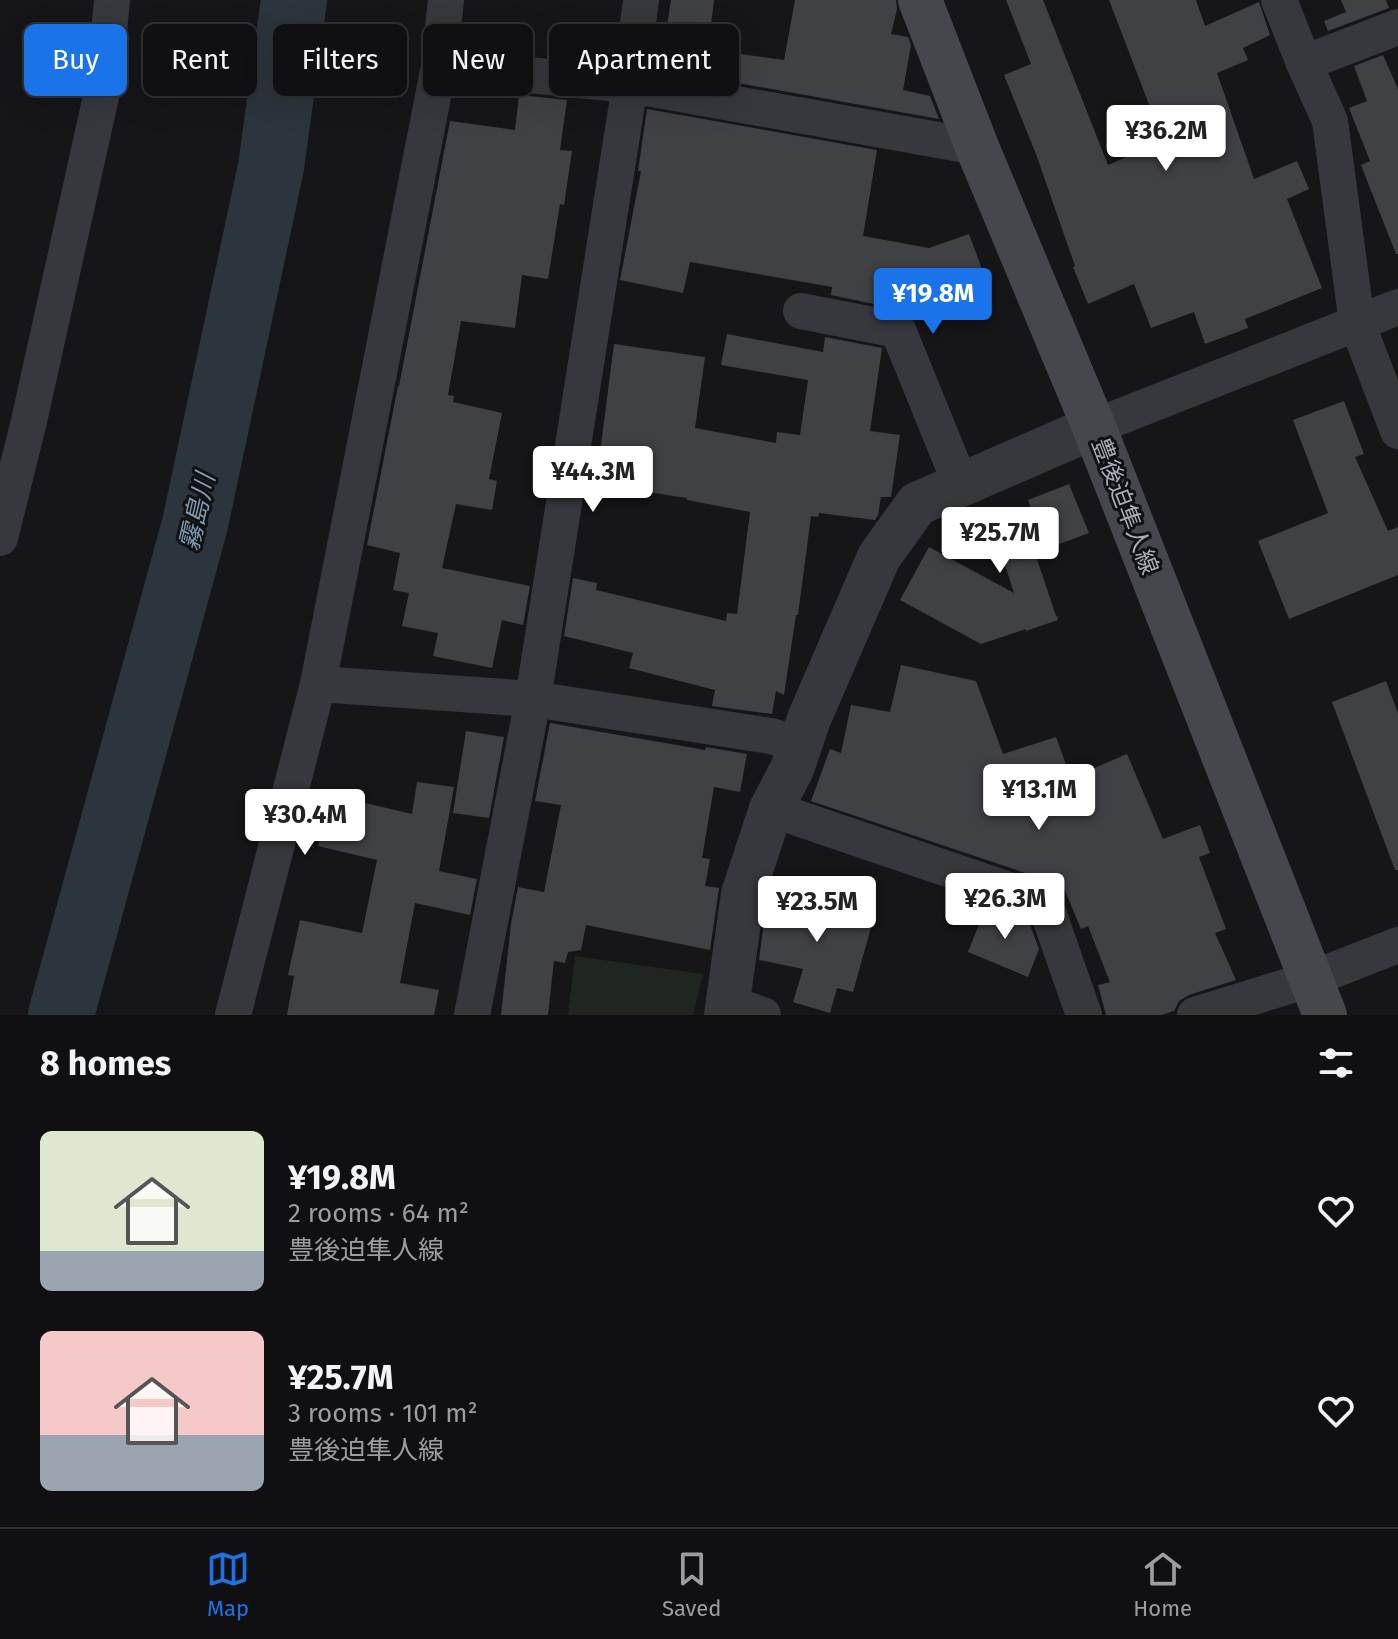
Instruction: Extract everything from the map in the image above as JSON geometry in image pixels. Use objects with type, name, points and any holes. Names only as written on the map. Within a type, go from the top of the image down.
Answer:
[{"type":"main road","name":"豊後迫隼人線","points":[[920,0],[977,147],[1094,427],[1318,997]]},
{"type":"street","points":[[0,538],[104,83],[112,0]]},
{"type":"street","points":[[443,24],[446,0]]},
{"type":"street","points":[[638,24],[641,0]]},
{"type":"street","points":[[1279,0],[1330,121],[1357,323],[1398,431]]},
{"type":"street","points":[[1304,63],[1398,27]]},
{"type":"street","points":[[233,1015],[318,684],[433,96]]},
{"type":"street","points":[[472,1015],[533,699],[628,96]]},
{"type":"street","points":[[692,96],[977,147]]},
{"type":"street","points":[[739,1011],[743,894],[771,809],[792,769],[809,719],[879,557],[917,504],[1094,427],[1398,307]]},
{"type":"street","points":[[801,311],[898,330],[961,485]]},
{"type":"street","points":[[318,684],[533,699],[771,736],[800,745]]},
{"type":"street","points":[[771,809],[1027,896],[1048,912],[1084,1015]]},
{"type":"street","points":[[1195,1015],[1318,997],[1398,945]]},
{"type":"shaded area","points":[[575,956],[703,974],[693,1015],[568,1015]]},
{"type":"building","points":[[671,0],[714,0],[711,24],[667,24]]},
{"type":"building","points":[[795,0],[896,0],[891,34],[908,37],[911,45],[903,90],[930,96],[939,119],[739,83],[739,54],[784,60]]},
{"type":"building","points":[[1006,0],[1043,0],[1108,165],[1163,141],[1109,0],[1196,0],[1205,26],[1259,2],[1270,35],[1243,48],[1248,60],[1217,73],[1254,179],[1297,161],[1309,189],[1287,199],[1322,288],[1245,319],[1248,328],[1205,344],[1194,312],[1151,328],[1134,284],[1088,304],[1036,154],[1004,75],[1031,64]]},
{"type":"building","points":[[1341,0],[1386,0],[1389,8],[1328,31],[1324,21],[1346,12]]},
{"type":"building","points":[[1383,55],[1398,89],[1398,254],[1361,165],[1370,161],[1349,108],[1367,101],[1354,66]]},
{"type":"building","points":[[519,96],[567,100],[560,150],[572,151],[548,279],[522,275],[515,328],[461,321],[448,395],[454,396],[453,402],[502,413],[489,479],[497,481],[492,510],[456,504],[442,568],[530,586],[523,625],[502,620],[492,668],[433,656],[438,633],[402,626],[409,593],[393,590],[400,553],[367,545],[450,121],[515,130]]},
{"type":"building","points":[[647,109],[877,150],[863,236],[929,248],[969,234],[983,272],[888,307],[831,295],[832,287],[690,262],[683,293],[620,280],[641,171],[638,171]]},
{"type":"building","points":[[727,334],[823,352],[825,337],[882,348],[870,431],[900,435],[891,497],[881,497],[875,520],[819,513],[818,517],[811,516],[784,695],[776,691],[772,714],[712,706],[715,690],[629,668],[633,653],[564,636],[573,578],[597,583],[596,590],[726,621],[727,613],[737,614],[750,512],[687,498],[596,484],[614,344],[705,357],[695,428],[776,443],[777,432],[800,435],[808,380],[721,365]]},
{"type":"building","points":[[1344,401],[1364,454],[1355,457],[1388,531],[1398,527],[1398,575],[1289,619],[1258,541],[1328,513],[1293,420]]},
{"type":"building","points":[[1069,484],[1089,533],[1035,553],[1058,620],[981,644],[900,600],[929,547],[1014,593],[993,528],[1033,514],[1028,500]]},
{"type":"building","points":[[901,665],[976,681],[1003,754],[1056,737],[1071,778],[1127,754],[1163,839],[1200,825],[1210,853],[1199,857],[1226,929],[1215,933],[1236,980],[1189,995],[1179,1001],[1174,1011],[1161,1015],[1106,1015],[1098,985],[1110,982],[1088,926],[1081,929],[1063,886],[1060,895],[1034,876],[811,801],[830,749],[841,753],[851,705],[890,712]]},
{"type":"building","points":[[1386,681],[1398,713],[1398,870],[1395,870],[1332,702]]},
{"type":"building","points":[[550,723],[705,750],[706,747],[747,754],[740,792],[714,787],[702,858],[710,859],[705,886],[719,888],[710,950],[586,925],[581,950],[568,952],[565,963],[554,961],[548,1015],[501,1015],[518,887],[544,892],[561,805],[535,801]]},
{"type":"building","points":[[466,731],[504,737],[489,818],[453,813]]},
{"type":"building","points":[[417,782],[454,787],[439,871],[477,879],[470,915],[415,903],[400,983],[439,990],[434,1015],[287,1015],[294,976],[288,975],[300,920],[362,933],[377,860],[318,846],[331,795],[412,814]]},
{"type":"building","points":[[781,886],[875,913],[853,992],[837,988],[830,1013],[793,1002],[803,969],[759,960],[764,921],[768,922]]},
{"type":"building","points":[[987,904],[1017,915],[1030,925],[1039,949],[1028,977],[968,952]]},
{"type":"waterway","name":"霧島川","points":[[61,1015],[195,524],[271,167],[294,0]]}]
